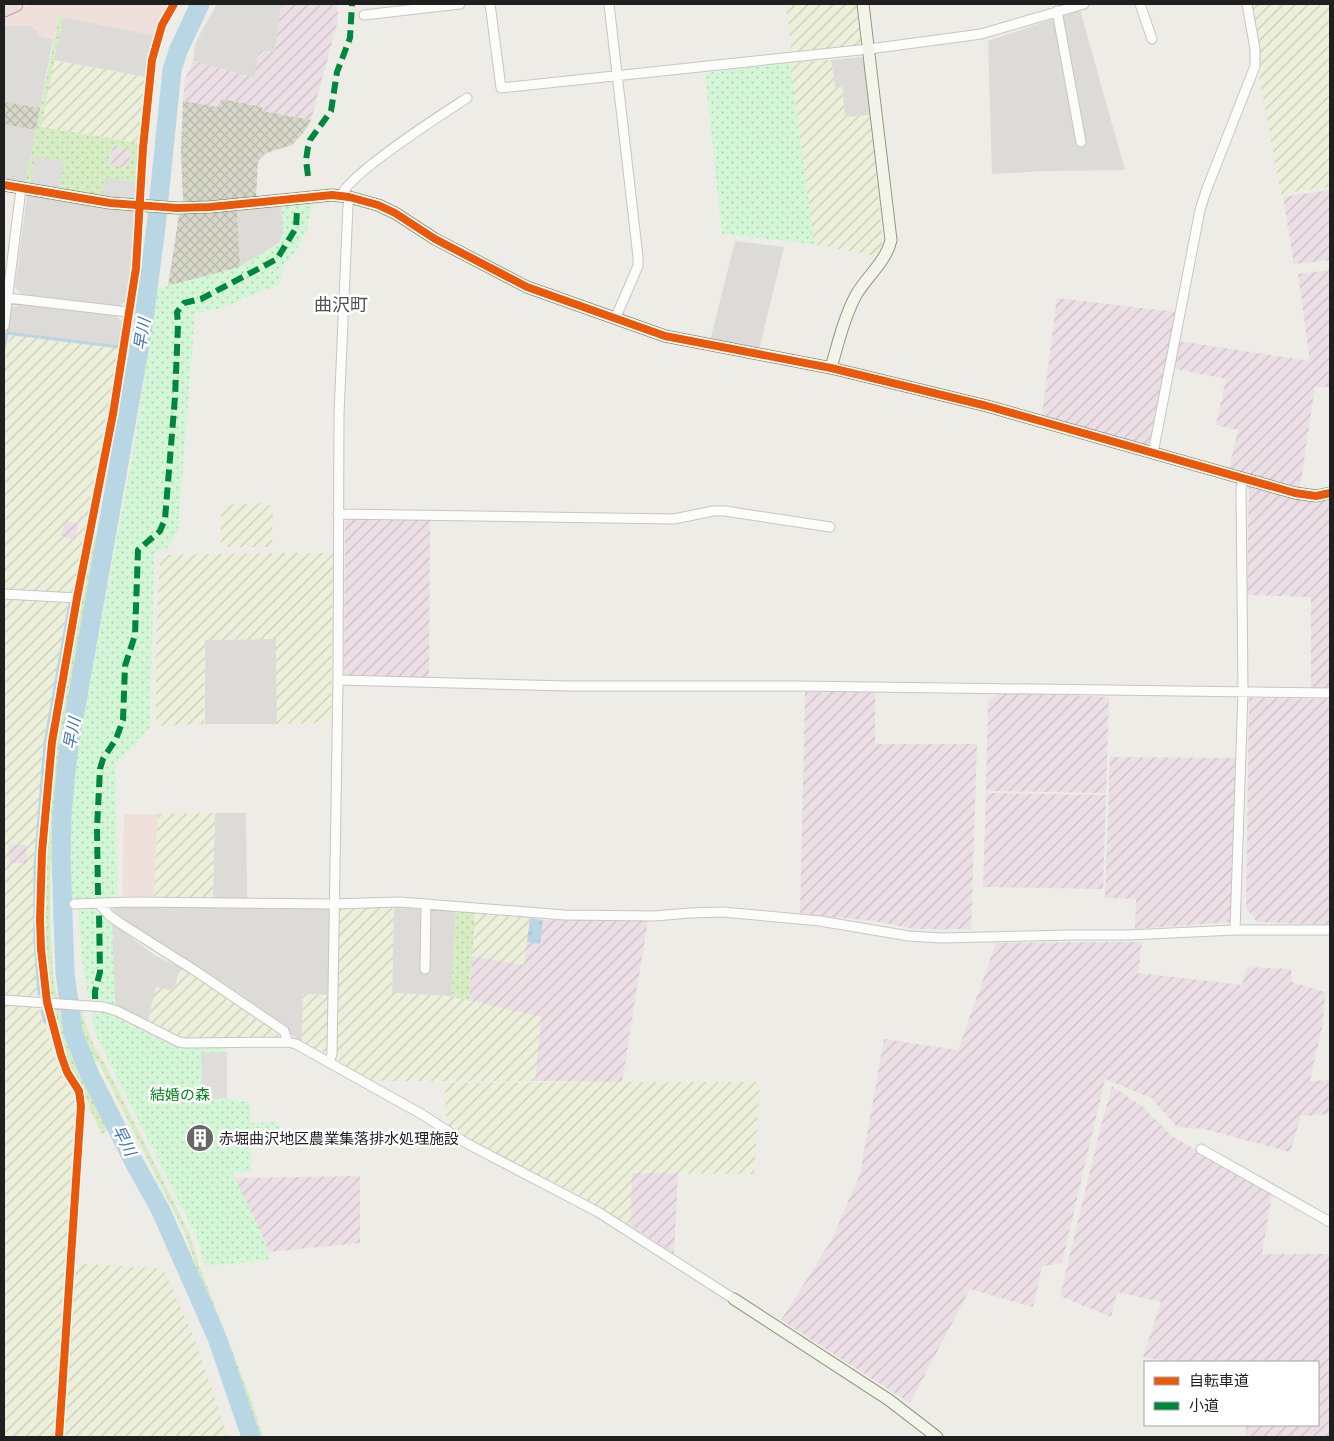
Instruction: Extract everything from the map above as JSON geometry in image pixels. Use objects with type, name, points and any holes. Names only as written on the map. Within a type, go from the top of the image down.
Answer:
[{"type":"street","points":[[59,1437],[81,1106],[78,1092],[67,1072],[61,1055],[41,949],[42,852],[52,742],[77,598],[113,414],[136,268],[142,205],[148,81],[162,25],[174,4]]},
{"type":"street","points":[[364,15],[458,4]]},
{"type":"street","points":[[490,4],[501,88],[869,49],[981,34],[1084,4]]},
{"type":"street","points":[[609,4],[638,261],[614,319]]},
{"type":"street","points":[[832,368],[851,305],[888,250],[891,240],[863,4]]},
{"type":"street","points":[[1140,4],[1152,39]]},
{"type":"street","points":[[1153,453],[1200,210],[1255,66],[1255,49],[1247,4]]},
{"type":"street","points":[[1057,11],[1081,142]]},
{"type":"street","points":[[329,1062],[332,1054],[338,680],[339,409],[344,189],[362,172],[395,147],[467,98]]},
{"type":"street","points":[[4,185],[110,202],[171,208],[210,207],[310,197],[345,197],[378,205],[395,213],[435,239],[527,287],[664,336],[832,368],[987,406],[1243,479],[1306,495],[1316,496],[1330,493]]},
{"type":"street","points":[[4,326],[21,189]]},
{"type":"street","points":[[8,298],[128,312]]},
{"type":"street","points":[[1235,930],[1243,692],[1241,488],[1243,479]]},
{"type":"street","points":[[338,514],[674,519],[713,511],[725,511],[830,527]]},
{"type":"street","points":[[4,594],[77,598]]},
{"type":"street","points":[[338,680],[569,686],[798,686],[1330,693]]},
{"type":"street","points":[[74,904],[132,902],[333,904],[400,902],[564,915],[654,916],[722,912],[812,920],[909,936],[942,938],[1128,935],[1235,930],[1330,930]]},
{"type":"street","points":[[99,904],[120,924],[284,1031],[288,1042]]},
{"type":"street","points":[[425,969],[426,904]]},
{"type":"street","points":[[4,1000],[104,1006],[179,1042],[288,1042],[296,1044],[423,1115],[466,1143],[598,1212],[889,1400],[938,1437]]},
{"type":"street","points":[[1200,1149],[1330,1222]]},
{"type":"shaded area","points":[[32,4],[169,4],[154,35],[59,16],[53,39],[37,35],[37,30],[33,30],[33,26],[4,26],[4,15]]},
{"type":"shaded area","points":[[217,4],[281,4],[275,52],[254,78],[193,61],[198,38]]},
{"type":"shaded area","points":[[281,4],[337,4],[338,20],[311,120],[261,111],[262,107],[223,99],[218,107],[183,101],[185,80],[193,61],[254,78],[259,50],[275,52]]},
{"type":"shaded area","points":[[1080,10],[1125,170],[992,174],[988,41]]},
{"type":"shaded area","points":[[63,17],[154,35],[145,77],[53,60]]},
{"type":"shaded area","points":[[4,26],[33,26],[37,30],[37,35],[53,39],[40,108],[4,102]]},
{"type":"shaded area","points":[[860,57],[865,60],[871,115],[845,117],[842,87],[835,87],[831,60]]},
{"type":"shaded area","points":[[222,99],[262,107],[262,111],[311,120],[304,132],[292,145],[266,153],[258,161],[256,197],[206,203],[183,201],[181,151],[183,101],[218,107]]},
{"type":"shaded area","points":[[4,102],[40,108],[36,130],[4,124]]},
{"type":"shaded area","points":[[4,124],[36,130],[25,184],[4,180]]},
{"type":"shaded area","points":[[114,145],[132,151],[126,170],[107,163]]},
{"type":"shaded area","points":[[35,156],[64,161],[59,189],[30,185]]},
{"type":"shaded area","points":[[105,178],[138,182],[137,199],[102,196]]},
{"type":"shaded area","points":[[1330,190],[1330,260],[1294,264],[1283,197]]},
{"type":"shaded area","points":[[27,195],[135,211],[133,261],[126,301],[118,307],[22,295],[15,287]]},
{"type":"shaded area","points":[[281,205],[283,230],[280,242],[240,267],[237,210]]},
{"type":"shaded area","points":[[237,210],[240,267],[168,287],[179,214]]},
{"type":"shaded area","points":[[735,241],[784,247],[759,350],[710,341]]},
{"type":"shaded area","points":[[1330,270],[1330,387],[1315,387],[1300,487],[1229,469],[1238,430],[1216,425],[1226,379],[1172,368],[1178,341],[1310,361],[1298,274]]},
{"type":"shaded area","points":[[1057,298],[1176,312],[1149,447],[1042,415]]},
{"type":"shaded area","points":[[21,304],[117,316],[124,324],[119,347],[5,332],[11,308]]},
{"type":"shaded area","points":[[1249,487],[1309,502],[1330,500],[1330,688],[1311,687],[1311,597],[1247,595]]},
{"type":"shaded area","points":[[345,517],[430,519],[429,678],[344,676]]},
{"type":"shaded area","points":[[65,520],[79,524],[75,540],[61,536]]},
{"type":"shaded area","points":[[276,639],[277,724],[205,724],[205,640]]},
{"type":"shaded area","points":[[875,691],[875,744],[977,744],[971,929],[915,929],[874,921],[800,914],[805,692]]},
{"type":"shaded area","points":[[1001,692],[1109,697],[1106,793],[986,791],[988,701]]},
{"type":"shaded area","points":[[1249,698],[1330,699],[1330,925],[1257,922],[1246,908]]},
{"type":"shaded area","points":[[1110,757],[1237,758],[1231,922],[1135,929],[1136,899],[1105,898]]},
{"type":"shaded area","points":[[986,793],[1106,795],[1103,889],[983,887]]},
{"type":"shaded area","points":[[215,813],[246,813],[247,898],[213,898]]},
{"type":"shaded area","points":[[124,814],[158,814],[154,897],[125,896],[122,893]]},
{"type":"shaded area","points":[[9,845],[27,845],[27,863],[9,863]]},
{"type":"shaded area","points":[[113,906],[327,907],[330,910],[328,995],[303,994],[302,1042],[186,959],[114,915]]},
{"type":"shaded area","points":[[394,907],[456,911],[451,996],[392,993]]},
{"type":"shaded area","points":[[543,920],[648,920],[622,1082],[535,1081],[541,1017],[469,1001],[472,956],[524,965],[527,942],[540,944]]},
{"type":"shaded area","points":[[112,923],[154,955],[180,967],[174,992],[156,987],[148,1022],[115,1005]]},
{"type":"shaded area","points":[[1142,942],[1138,973],[1242,985],[1247,967],[1291,969],[1292,982],[1325,992],[1323,1023],[1310,1081],[1330,1080],[1330,1114],[1301,1116],[1290,1152],[1204,1129],[1177,1127],[1151,1098],[1105,1079],[1062,1263],[1042,1266],[1033,1307],[970,1289],[910,1403],[781,1320],[831,1241],[860,1174],[884,1039],[958,1050],[996,943]]},
{"type":"shaded area","points":[[227,1052],[227,1098],[202,1098],[201,1053]]},
{"type":"shaded area","points":[[1112,1086],[1143,1107],[1172,1136],[1272,1194],[1262,1254],[1330,1254],[1330,1437],[1245,1437],[1247,1426],[1319,1426],[1319,1361],[1164,1361],[1143,1357],[1161,1302],[1117,1292],[1111,1317],[1060,1296]]},
{"type":"shaded area","points":[[631,1173],[678,1173],[674,1254],[630,1225]]},
{"type":"shaded area","points":[[360,1176],[360,1243],[268,1252],[266,1243],[234,1178]]},
{"type":"green space","points":[[786,4],[858,4],[862,40],[858,46],[792,53]]},
{"type":"green space","points":[[1251,4],[1330,4],[1330,187],[1281,195],[1258,70],[1260,55]]},
{"type":"green space","points":[[59,16],[63,17],[41,127],[140,143],[138,182],[102,196],[59,189],[35,157],[30,185],[25,184]],"holes":[[[114,145],[132,151],[126,169],[108,163]]]},
{"type":"green space","points":[[53,60],[145,77],[140,143],[41,127]]},
{"type":"green space","points":[[831,60],[835,87],[842,87],[845,117],[871,115],[882,235],[882,245],[876,256],[814,244],[790,63]]},
{"type":"green space","points":[[790,63],[814,244],[722,234],[705,73]]},
{"type":"green space","points":[[313,202],[306,233],[294,254],[282,268],[280,284],[216,310],[195,313],[178,531],[167,549],[160,550],[154,555],[150,728],[116,764],[117,895],[114,898],[71,901],[71,796],[76,758],[132,457],[158,288],[240,267],[280,242],[283,230],[281,205]]},
{"type":"green space","points":[[11,333],[119,347],[74,588],[69,594],[4,590],[4,364]],"holes":[[[65,521],[79,524],[75,540],[61,536]]]},
{"type":"green space","points":[[267,503],[273,508],[272,547],[221,547],[221,505]]},
{"type":"green space","points":[[91,534],[97,535],[62,735],[51,855],[50,920],[53,975],[60,1014],[78,1072],[108,1130],[102,1134],[89,1108],[90,1105],[67,1064],[52,1012],[56,1009],[55,998],[50,993],[45,951],[43,882],[55,741]]},
{"type":"green space","points":[[333,553],[331,718],[325,723],[277,724],[276,639],[205,640],[204,724],[156,726],[156,641],[160,559],[163,555]]},
{"type":"green space","points":[[4,599],[67,603],[69,606],[45,743],[35,868],[35,940],[39,992],[34,997],[4,995]],"holes":[[[9,845],[26,845],[27,863],[9,863]]]},
{"type":"green space","points":[[215,813],[213,898],[154,897],[158,814]]},
{"type":"green space","points":[[78,907],[92,909],[112,923],[115,1005],[88,998],[82,960]]},
{"type":"green space","points":[[342,907],[394,907],[392,993],[451,996],[541,1017],[535,1081],[370,1081],[340,1063],[336,1052],[337,912]]},
{"type":"green space","points":[[456,911],[475,913],[469,1001],[451,996]]},
{"type":"green space","points":[[475,913],[530,918],[524,965],[472,956]]},
{"type":"green space","points":[[180,967],[276,1032],[277,1038],[186,1038],[148,1022],[156,987],[174,991]]},
{"type":"green space","points":[[303,994],[328,995],[327,1050],[324,1053],[302,1042]]},
{"type":"green space","points":[[4,1005],[34,1007],[40,1012],[57,1063],[74,1099],[75,1107],[54,1437],[4,1437]]},
{"type":"green space","points":[[78,1010],[82,1011],[94,1045],[190,1235],[199,1265],[252,1402],[263,1437],[258,1437],[214,1313],[198,1276],[185,1233],[98,1061],[93,1062],[82,1031]]},
{"type":"green space","name":"結婚の森","points":[[101,1011],[120,1018],[180,1047],[226,1046],[227,1098],[250,1103],[250,1123],[279,1122],[280,1145],[251,1147],[251,1171],[232,1172],[266,1243],[269,1260],[205,1266],[197,1237],[97,1037],[93,1024],[93,1012]]},
{"type":"green space","points":[[760,1082],[754,1174],[632,1173],[630,1225],[571,1191],[477,1144],[447,1124],[444,1083]]},
{"type":"green space","points":[[72,1263],[163,1269],[193,1335],[228,1437],[64,1437]]},
{"type":"water","points":[[530,918],[543,920],[540,944],[527,942]]},
{"type":"waterway","name":"早川","points":[[200,4],[178,51],[172,70],[156,227],[143,327],[68,752],[62,815],[61,858],[65,973],[73,1032],[89,1073],[161,1211],[217,1338],[251,1437]]},
{"type":"waterway","name":"早川","points":[[137,327],[143,327]]},
{"type":"waterway","points":[[4,349],[7,333],[119,347]]},
{"type":"waterway","points":[[39,994],[35,940],[35,868],[45,743],[70,603]]},
{"type":"waterway","points":[[42,1011],[45,1022]]},
{"type":"marked path","points":[[308,176],[306,160],[308,147],[310,140],[331,111],[337,72],[350,38],[352,4]]},
{"type":"marked path","points":[[98,895],[97,828],[100,769],[103,759],[116,739],[123,720],[125,666],[135,635],[138,550],[160,531],[165,519],[175,397],[177,312],[184,303],[201,299],[277,259],[296,228],[297,211]]},
{"type":"marked path","points":[[95,999],[100,972],[99,913]]},
{"type":"cycle path","points":[[59,1437],[81,1106],[79,1091],[67,1072],[61,1055],[47,1002],[41,949],[42,852],[52,742],[77,598],[113,414],[136,268],[143,148],[152,60],[162,25],[174,4]]},
{"type":"cycle path","points":[[4,185],[110,203],[177,208],[210,207],[332,195],[349,197],[378,205],[395,213],[435,239],[527,287],[665,336],[831,368],[987,406],[1295,493],[1316,496],[1330,493]]},
{"type":"place","name":"赤堀曲沢地区農業集落排水処理施設","points":[[200,1138]]},
{"type":"district","name":"曲沢町","points":[[341,304]]}]
